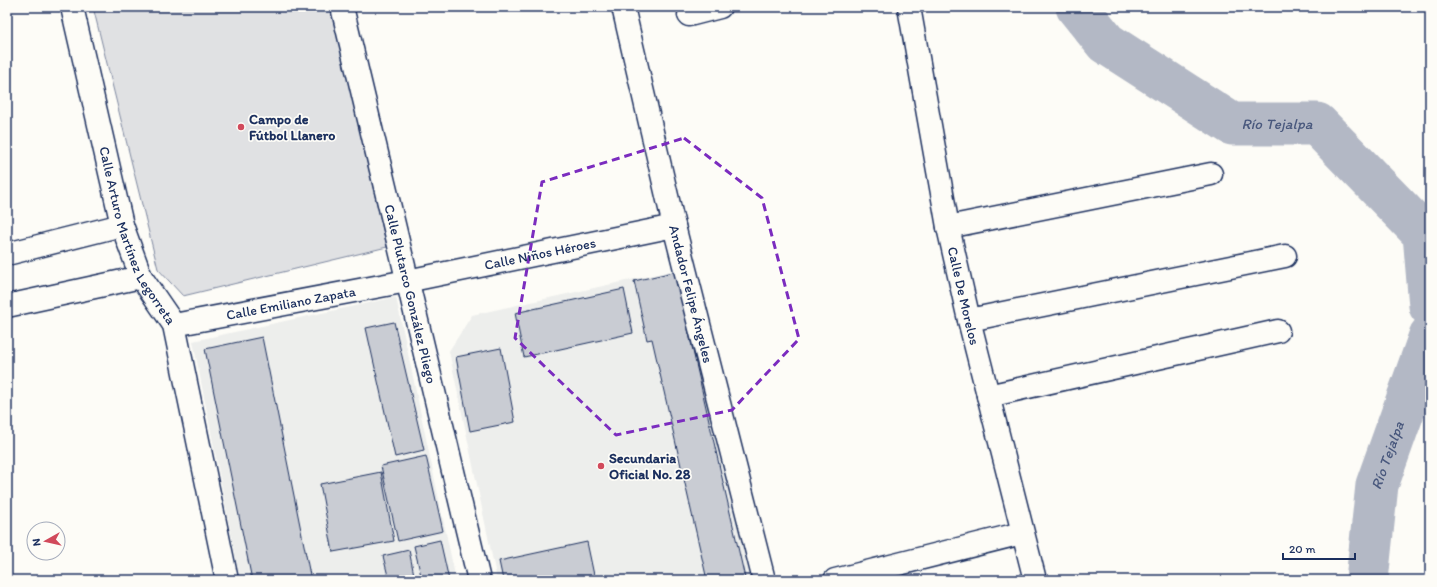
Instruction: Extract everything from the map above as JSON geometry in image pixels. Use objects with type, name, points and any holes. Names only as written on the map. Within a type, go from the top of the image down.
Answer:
[{"type":"street","name":"Calle Arturo Martínez Legorreta","points":[[72,7],[122,225],[141,277],[174,325],[226,580]]},
{"type":"street","name":"Calle Plutarco González Pliego","points":[[342,7],[479,580]]},
{"type":"street","name":"Andador Felipe Ángeles","points":[[624,7],[674,226],[764,580]]},
{"type":"street","points":[[689,15],[720,7]]},
{"type":"street","name":"Calle De Morelos","points":[[909,7],[948,227],[969,320],[1035,580]]},
{"type":"street","points":[[948,227],[1211,174]]},
{"type":"street","points":[[7,254],[122,225]]},
{"type":"street","name":"Calle Niños Héroes","points":[[407,281],[674,226]]},
{"type":"street","points":[[969,320],[1285,256]]},
{"type":"street","points":[[7,306],[141,277]]},
{"type":"street","name":"Calle Emiliano Zapata","points":[[174,325],[407,281]]},
{"type":"street","points":[[988,396],[1278,330]]},
{"type":"street","points":[[835,580],[1022,533]]},
{"type":"highlighted area","points":[[684,138],[762,198],[799,339],[732,410],[616,435],[515,338],[542,182]]},
{"type":"shaded area","name":"Campo de Fútbol Llanero","points":[[93,7],[331,7],[387,247],[183,296],[158,269]]},
{"type":"shaded area","name":"Secundaria Oficial No. 28","points":[[684,268],[755,580],[497,580],[449,351],[472,315]]},
{"type":"shaded area","points":[[396,297],[456,580],[240,580],[193,341]]},
{"type":"building","points":[[682,270],[695,327],[688,329],[745,578],[734,580],[707,580],[652,339],[647,340],[634,281]]},
{"type":"building","points":[[624,289],[633,333],[524,357],[515,313]]},
{"type":"building","points":[[394,322],[424,450],[395,457],[366,328]]},
{"type":"building","points":[[262,337],[311,580],[252,580],[205,349]]},
{"type":"building","points":[[501,348],[515,422],[470,431],[456,357]]},
{"type":"building","points":[[426,456],[443,531],[398,541],[381,466]]},
{"type":"building","points":[[381,472],[394,541],[333,552],[320,484]]},
{"type":"building","points":[[440,540],[449,580],[422,580],[414,546]]},
{"type":"building","points":[[587,542],[595,580],[503,580],[499,561]]},
{"type":"building","points":[[409,550],[415,580],[389,580],[383,556]]},
{"type":"waterway","name":"Río Tejalpa","points":[[1077,7],[1106,43],[1232,124],[1317,124],[1424,234],[1430,306]]},
{"type":"waterway","name":"Río Tejalpa","points":[[1367,580],[1377,485],[1430,336]]},
{"type":"place","name":"Campo de Fútbol Llanero","points":[[241,127]]},
{"type":"place","name":"Secundaria Oficial No. 28","points":[[601,466]]}]
